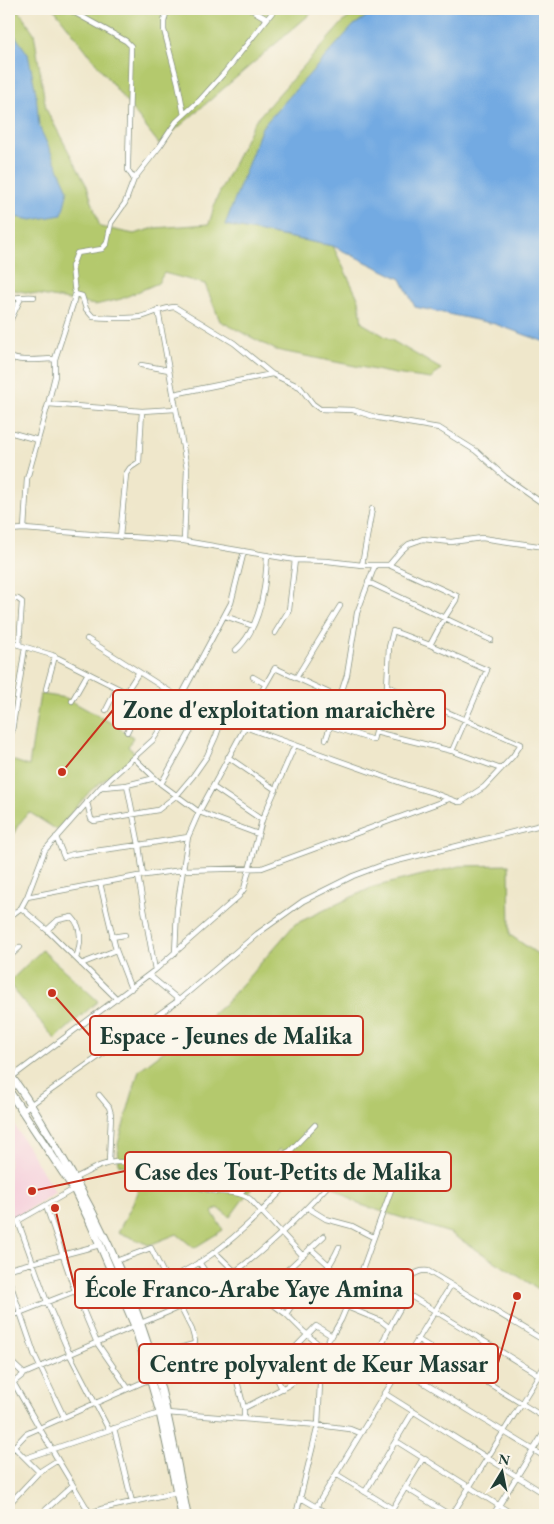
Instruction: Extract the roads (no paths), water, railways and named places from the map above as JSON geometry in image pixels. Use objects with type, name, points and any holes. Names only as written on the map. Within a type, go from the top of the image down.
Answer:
[{"type":"main road","points":[[10,1076],[31,1106],[75,1178],[97,1220],[131,1297],[164,1413],[187,1515]]},
{"type":"main road","points":[[9,1091],[74,1189],[138,1325],[150,1356],[155,1380]]},
{"type":"main road","points":[[164,1413],[176,1492],[182,1515]]},
{"type":"street","points":[[68,9],[126,40],[131,46],[128,170],[134,179]]},
{"type":"street","points":[[168,9],[164,30],[184,115]]},
{"type":"street","points":[[250,9],[267,19]]},
{"type":"street","points":[[24,530],[27,479],[55,376],[55,359],[74,294],[72,266],[77,253],[102,249],[107,243],[111,224],[125,204],[134,179],[184,115],[224,72],[275,9]]},
{"type":"street","points":[[74,294],[82,296],[86,309],[93,317],[121,319],[174,307],[234,343],[272,374],[300,387],[313,404],[320,409],[353,410],[378,418],[439,428],[476,452],[506,477],[545,505]]},
{"type":"street","points":[[9,298],[34,297]]},
{"type":"street","points":[[9,323],[21,298]]},
{"type":"street","points":[[158,310],[187,469],[184,541]]},
{"type":"street","points":[[9,367],[10,357],[19,360],[55,359]]},
{"type":"street","points":[[141,366],[169,370]]},
{"type":"street","points":[[174,394],[272,374]]},
{"type":"street","points":[[48,404],[142,411],[176,409]]},
{"type":"street","points":[[120,537],[126,474],[130,468],[139,462],[142,411]]},
{"type":"street","points":[[9,432],[38,440]]},
{"type":"street","points":[[362,565],[372,509]]},
{"type":"street","points":[[9,530],[184,541],[295,560],[374,566],[389,565],[457,595],[430,645]]},
{"type":"street","points":[[389,565],[401,550],[409,544],[423,539],[451,542],[482,538],[545,547]]},
{"type":"street","points":[[9,917],[21,908],[27,897],[45,850],[101,787],[153,740],[180,698],[231,603],[244,551]]},
{"type":"street","points":[[236,650],[253,626],[264,590],[267,555]]},
{"type":"street","points":[[275,632],[288,610],[295,560]]},
{"type":"street","points":[[326,739],[350,662],[357,613],[374,566]]},
{"type":"street","points":[[368,582],[491,640]]},
{"type":"street","points":[[9,598],[18,598],[22,602],[19,645]]},
{"type":"street","points":[[296,678],[340,606]]},
{"type":"street","points":[[225,616],[253,626]]},
{"type":"street","points":[[330,726],[373,740],[387,686],[389,647],[393,631],[487,670],[452,751]]},
{"type":"street","points":[[87,639],[180,698],[204,707],[245,727],[461,802],[484,787],[521,744],[387,686]]},
{"type":"street","points":[[9,642],[55,656],[154,707]]},
{"type":"street","points":[[9,738],[12,731],[11,714],[25,647]]},
{"type":"street","points":[[46,689],[55,656]]},
{"type":"street","points":[[175,953],[182,870],[188,837],[199,812],[275,668],[340,698]]},
{"type":"street","points":[[126,692],[139,672]]},
{"type":"street","points":[[72,701],[88,673]]},
{"type":"street","points":[[253,677],[265,684]]},
{"type":"street","points":[[106,710],[117,688]]},
{"type":"street","points":[[126,732],[142,700]]},
{"type":"street","points":[[161,784],[204,707]]},
{"type":"street","points":[[87,802],[91,820],[94,821],[158,810],[177,795],[193,776],[214,741],[223,716]]},
{"type":"street","points":[[375,732],[452,751],[501,769]]},
{"type":"street","points":[[10,1076],[149,975],[239,896],[244,889],[262,820],[295,745]]},
{"type":"street","points":[[228,757],[276,790]]},
{"type":"street","points":[[134,758],[161,784],[199,812],[258,834]]},
{"type":"street","points":[[101,787],[128,785],[155,778]]},
{"type":"street","points":[[128,785],[139,846],[140,875],[155,970]]},
{"type":"street","points":[[213,787],[262,820]]},
{"type":"street","points":[[27,897],[140,875],[182,870],[249,869],[276,864],[449,799]]},
{"type":"street","points":[[23,1110],[179,1000],[257,934],[303,901],[353,876],[385,864],[545,824]]},
{"type":"street","points":[[56,837],[64,857],[188,837]]},
{"type":"street","points":[[100,883],[112,937],[131,988]]},
{"type":"street","points":[[21,908],[47,930],[117,999]]},
{"type":"street","points":[[47,930],[58,920],[72,917],[76,921],[80,934],[80,947],[76,958]]},
{"type":"street","points":[[112,937],[125,935]]},
{"type":"street","points":[[9,957],[20,947]]},
{"type":"street","points":[[81,964],[116,950]]},
{"type":"street","points":[[149,975],[179,1000]]},
{"type":"street","points":[[99,1095],[109,1107],[111,1114],[109,1163]]},
{"type":"street","points":[[240,1193],[275,1159],[290,1151],[315,1125]]},
{"type":"street","points":[[244,1408],[289,1386],[304,1374],[332,1336],[361,1273],[403,1157]]},
{"type":"street","points":[[75,1178],[109,1163],[120,1162],[143,1167],[210,1190],[240,1193],[250,1199],[302,1256]]},
{"type":"street","points":[[176,1492],[89,1514],[11,1384],[24,1374],[179,1307],[236,1272],[282,1234],[346,1165]]},
{"type":"street","points":[[131,1297],[167,1281],[214,1252],[261,1212],[291,1181]]},
{"type":"street","points":[[9,1226],[74,1189]]},
{"type":"street","points":[[46,1206],[75,1291],[97,1343],[128,1388]]},
{"type":"street","points":[[308,1208],[326,1219],[352,1226],[374,1237]]},
{"type":"street","points":[[18,1221],[47,1302],[70,1355],[112,1429],[132,1502]]},
{"type":"street","points":[[257,1293],[285,1272],[324,1236]]},
{"type":"street","points":[[9,1269],[100,1245]]},
{"type":"street","points":[[286,1314],[324,1275],[339,1247]]},
{"type":"street","points":[[116,1261],[151,1248],[192,1330],[194,1344],[150,1356]]},
{"type":"street","points":[[310,1248],[330,1266]]},
{"type":"street","points":[[214,1252],[257,1293],[286,1314],[323,1348]]},
{"type":"street","points":[[199,1262],[214,1285]]},
{"type":"street","points":[[401,1290],[410,1277],[428,1270],[545,1341]]},
{"type":"street","points":[[285,1272],[304,1295]]},
{"type":"street","points":[[361,1273],[408,1294],[539,1375]]},
{"type":"street","points":[[9,1317],[75,1291],[115,1278]]},
{"type":"street","points":[[9,1280],[40,1367],[64,1417]]},
{"type":"street","points":[[316,1506],[451,1285]]},
{"type":"street","points":[[408,1294],[379,1354],[545,1457]]},
{"type":"street","points":[[347,1307],[381,1321],[390,1328]]},
{"type":"street","points":[[290,1308],[291,1319]]},
{"type":"street","points":[[282,1389],[275,1374],[275,1368],[317,1326],[332,1336]]},
{"type":"street","points":[[417,1339],[545,1418]]},
{"type":"street","points":[[9,1360],[24,1374]]},
{"type":"street","points":[[9,1452],[26,1434],[128,1388],[225,1363]]},
{"type":"street","points":[[406,1488],[451,1515],[545,1365]]},
{"type":"street","points":[[235,1372],[244,1408],[244,1419]]},
{"type":"street","points":[[296,1515],[318,1425],[320,1382]]},
{"type":"street","points":[[384,1393],[543,1493],[545,1484]]},
{"type":"street","points":[[365,1492],[413,1412]]},
{"type":"street","points":[[26,1458],[164,1413],[318,1425],[350,1429],[360,1433]]},
{"type":"street","points":[[493,1515],[545,1431]]},
{"type":"street","points":[[9,1442],[39,1472]]},
{"type":"street","points":[[396,1442],[514,1515]]},
{"type":"street","points":[[389,1515],[423,1458]]},
{"type":"street","points":[[9,1504],[39,1472],[58,1460]]},
{"type":"street","points":[[336,1474],[393,1509]]},
{"type":"street","points":[[40,1515],[73,1485]]},
{"type":"street","points":[[301,1498],[330,1515]]},
{"type":"water","points":[[377,9],[545,9],[545,342],[495,324],[415,307],[401,279],[333,246],[225,225],[262,127],[353,26]]},
{"type":"water","points":[[9,27],[28,54],[36,93],[39,126],[68,190],[62,215],[32,220],[9,216]]},
{"type":"place","name":"Zone d'exploitation maraichère","points":[[62,772]]},
{"type":"place","name":"Espace - Jeunes de Malika","points":[[52,993]]},
{"type":"place","name":"Case des Tout-Petits de Malika","points":[[32,1191]]},
{"type":"place","name":"École Franco-Arabe Yaye Amina","points":[[55,1208]]},
{"type":"place","name":"Centre polyvalent de Keur Massar","points":[[517,1296]]}]
